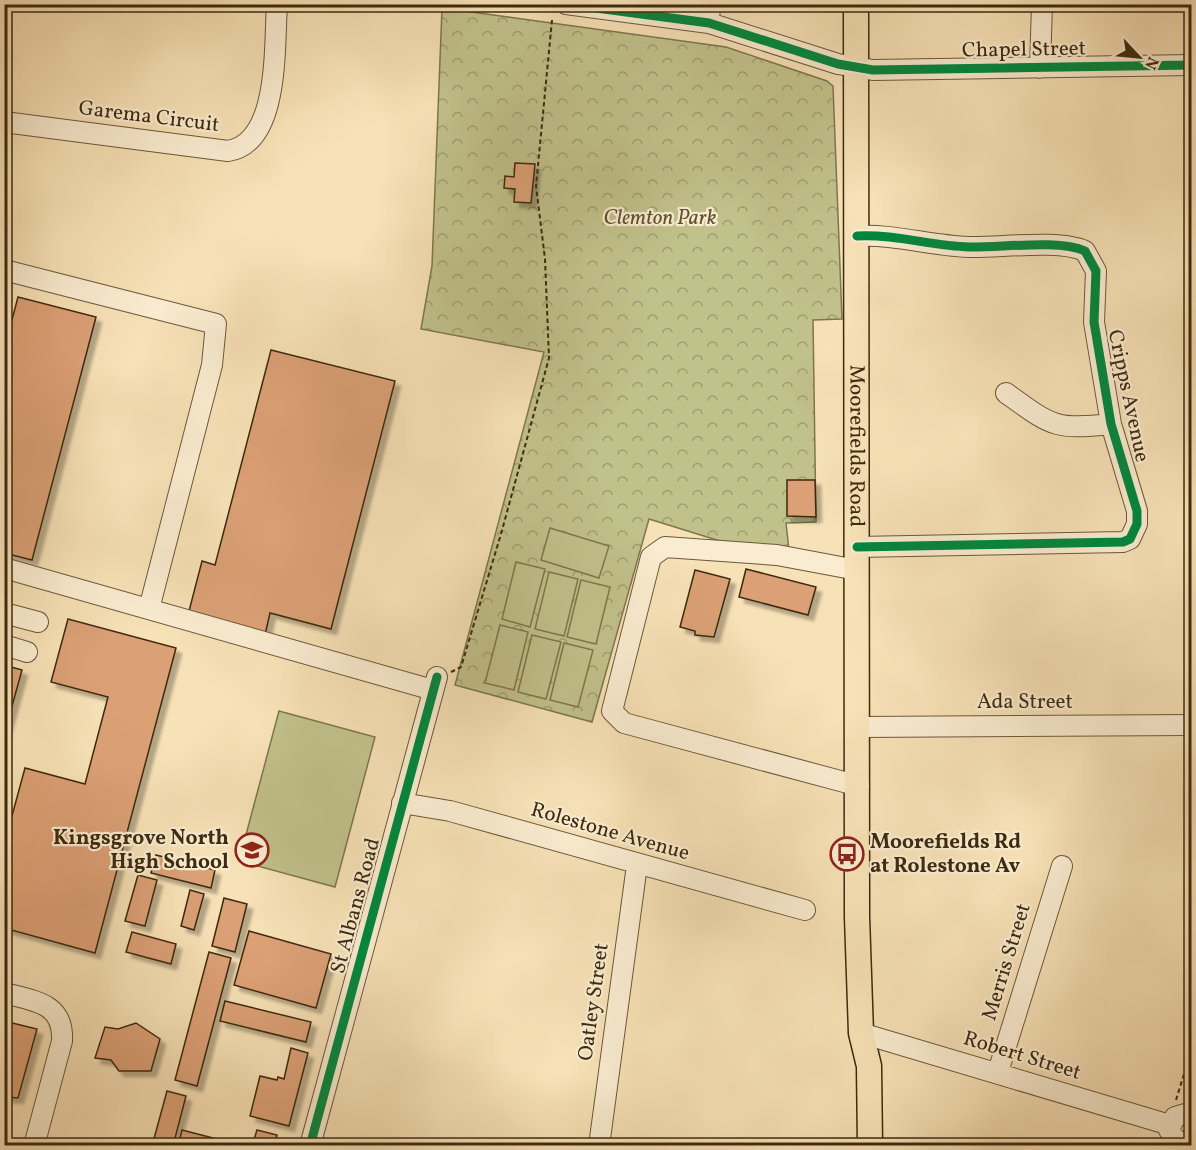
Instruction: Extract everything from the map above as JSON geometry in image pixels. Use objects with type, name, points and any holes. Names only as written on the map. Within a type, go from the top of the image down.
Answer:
[{"type":"main road","name":"Moorefields Road","points":[[856,4],[859,786],[857,917],[861,1034],[869,1066],[870,1146]]},
{"type":"main road","name":"Moorefields Road","points":[[855,1146],[854,1064],[861,1034]]},
{"type":"street","name":"Garema Circuit","points":[[4,122],[228,151],[237,150],[253,139],[266,117],[277,4]]},
{"type":"street","name":"Chapel Street","points":[[566,4],[709,14],[857,68],[878,70],[1191,65]]},
{"type":"street","points":[[1040,68],[1042,4]]},
{"type":"street","name":"Cripps Avenue","points":[[857,236],[897,236],[956,246],[1066,247],[1084,251],[1096,271],[1094,322],[1111,424],[1137,511],[1136,531],[1127,541],[857,558],[665,547],[651,557],[612,711],[624,723],[859,786]]},
{"type":"street","points":[[4,270],[216,324],[212,365],[149,609]]},
{"type":"street","points":[[1006,393],[1040,418],[1060,427],[1111,424]]},
{"type":"street","points":[[4,567],[149,609],[435,684]]},
{"type":"street","points":[[4,613],[38,622]]},
{"type":"street","points":[[4,645],[27,651]]},
{"type":"street","name":"St Albans Road","points":[[310,1146],[435,684]]},
{"type":"street","name":"Ada Street","points":[[858,728],[1191,724]]},
{"type":"street","name":"Rolestone Avenue","points":[[402,803],[450,811],[805,910]]},
{"type":"street","name":"Oatley Street","points":[[598,1146],[637,865]]},
{"type":"street","name":"Merris Street","points":[[998,1072],[1062,866]]},
{"type":"street","points":[[4,993],[48,1006],[63,1027],[62,1041],[34,1146]]},
{"type":"street","name":"Robert Street","points":[[861,1034],[998,1072],[1170,1125]]},
{"type":"street","points":[[1185,1144],[1170,1135],[1170,1125],[1175,1117],[1187,1111]]},
{"type":"path","points":[[435,684],[461,667],[501,534],[549,358],[545,259],[536,186],[552,20]]},
{"type":"path","points":[[1187,1111],[1191,1048]]},
{"type":"green space","name":"Clemton Park","points":[[442,8],[726,47],[827,81],[833,86],[842,319],[813,320],[816,522],[786,523],[789,550],[736,546],[649,519],[592,722],[455,685],[544,352],[421,329],[432,266]]},
{"type":"green space","points":[[550,528],[609,546],[599,578],[541,560]]},
{"type":"green space","points":[[516,562],[545,569],[530,627],[502,619]]},
{"type":"green space","points":[[549,572],[578,579],[564,636],[535,629]]},
{"type":"green space","points":[[581,580],[610,587],[596,644],[567,637]]},
{"type":"green space","points":[[500,625],[528,632],[514,690],[485,683]]},
{"type":"green space","points":[[532,635],[561,642],[546,699],[518,692]]},
{"type":"green space","points":[[564,643],[593,650],[578,707],[550,700]]},
{"type":"green space","points":[[279,711],[375,737],[335,887],[239,861]]},
{"type":"building","points":[[515,163],[535,164],[531,203],[514,202],[515,189],[504,188],[505,176],[514,177]]},
{"type":"building","points":[[18,297],[96,317],[32,560],[4,553],[4,350]]},
{"type":"building","points":[[271,350],[395,381],[331,629],[270,613],[265,635],[188,615],[202,561],[215,565]]},
{"type":"building","points":[[787,480],[815,480],[816,517],[787,516]]},
{"type":"building","points":[[746,569],[816,587],[808,615],[739,597]]},
{"type":"building","points":[[695,570],[730,579],[714,637],[695,635],[695,631],[680,627]]},
{"type":"building","points":[[68,619],[176,648],[95,953],[4,928],[4,845],[25,768],[85,784],[108,697],[51,682]]},
{"type":"building","points":[[4,665],[22,670],[4,735]]},
{"type":"building","points":[[156,855],[215,870],[211,888],[151,873]]},
{"type":"building","points":[[138,875],[157,880],[145,926],[125,921]]},
{"type":"building","points":[[190,890],[204,894],[194,930],[181,926]]},
{"type":"building","points":[[224,898],[247,904],[235,952],[212,946]]},
{"type":"building","points":[[249,931],[331,954],[316,1008],[234,985]]},
{"type":"building","points":[[132,932],[176,944],[171,964],[126,952]]},
{"type":"building","points":[[209,952],[231,958],[197,1086],[175,1080]]},
{"type":"building","points":[[225,1001],[311,1022],[306,1042],[220,1021]]},
{"type":"building","points":[[4,1021],[37,1029],[18,1098],[4,1097]]},
{"type":"building","points":[[136,1023],[160,1039],[151,1071],[119,1071],[111,1060],[95,1058],[105,1027],[118,1029]]},
{"type":"building","points":[[291,1048],[308,1053],[289,1126],[250,1116],[260,1076],[277,1080],[278,1077],[284,1079]]},
{"type":"building","points":[[167,1091],[186,1096],[173,1146],[152,1146]]},
{"type":"building","points":[[182,1130],[244,1146],[178,1146]]},
{"type":"building","points":[[257,1130],[277,1135],[274,1146],[252,1146]]},
{"type":"cycle path","points":[[566,4],[709,23],[838,64],[873,70],[1192,65]]},
{"type":"cycle path","points":[[857,236],[886,237],[969,247],[1060,245],[1085,251],[1096,271],[1094,322],[1111,424],[1137,511],[1137,524],[1130,539],[1123,542],[857,547]]},
{"type":"cycle path","points":[[310,1146],[437,677]]},
{"type":"place","name":"Kingsgrove North High School","points":[[252,850]]},
{"type":"place","name":"Moorefields Rd at Rolestone Av","points":[[847,854]]}]
